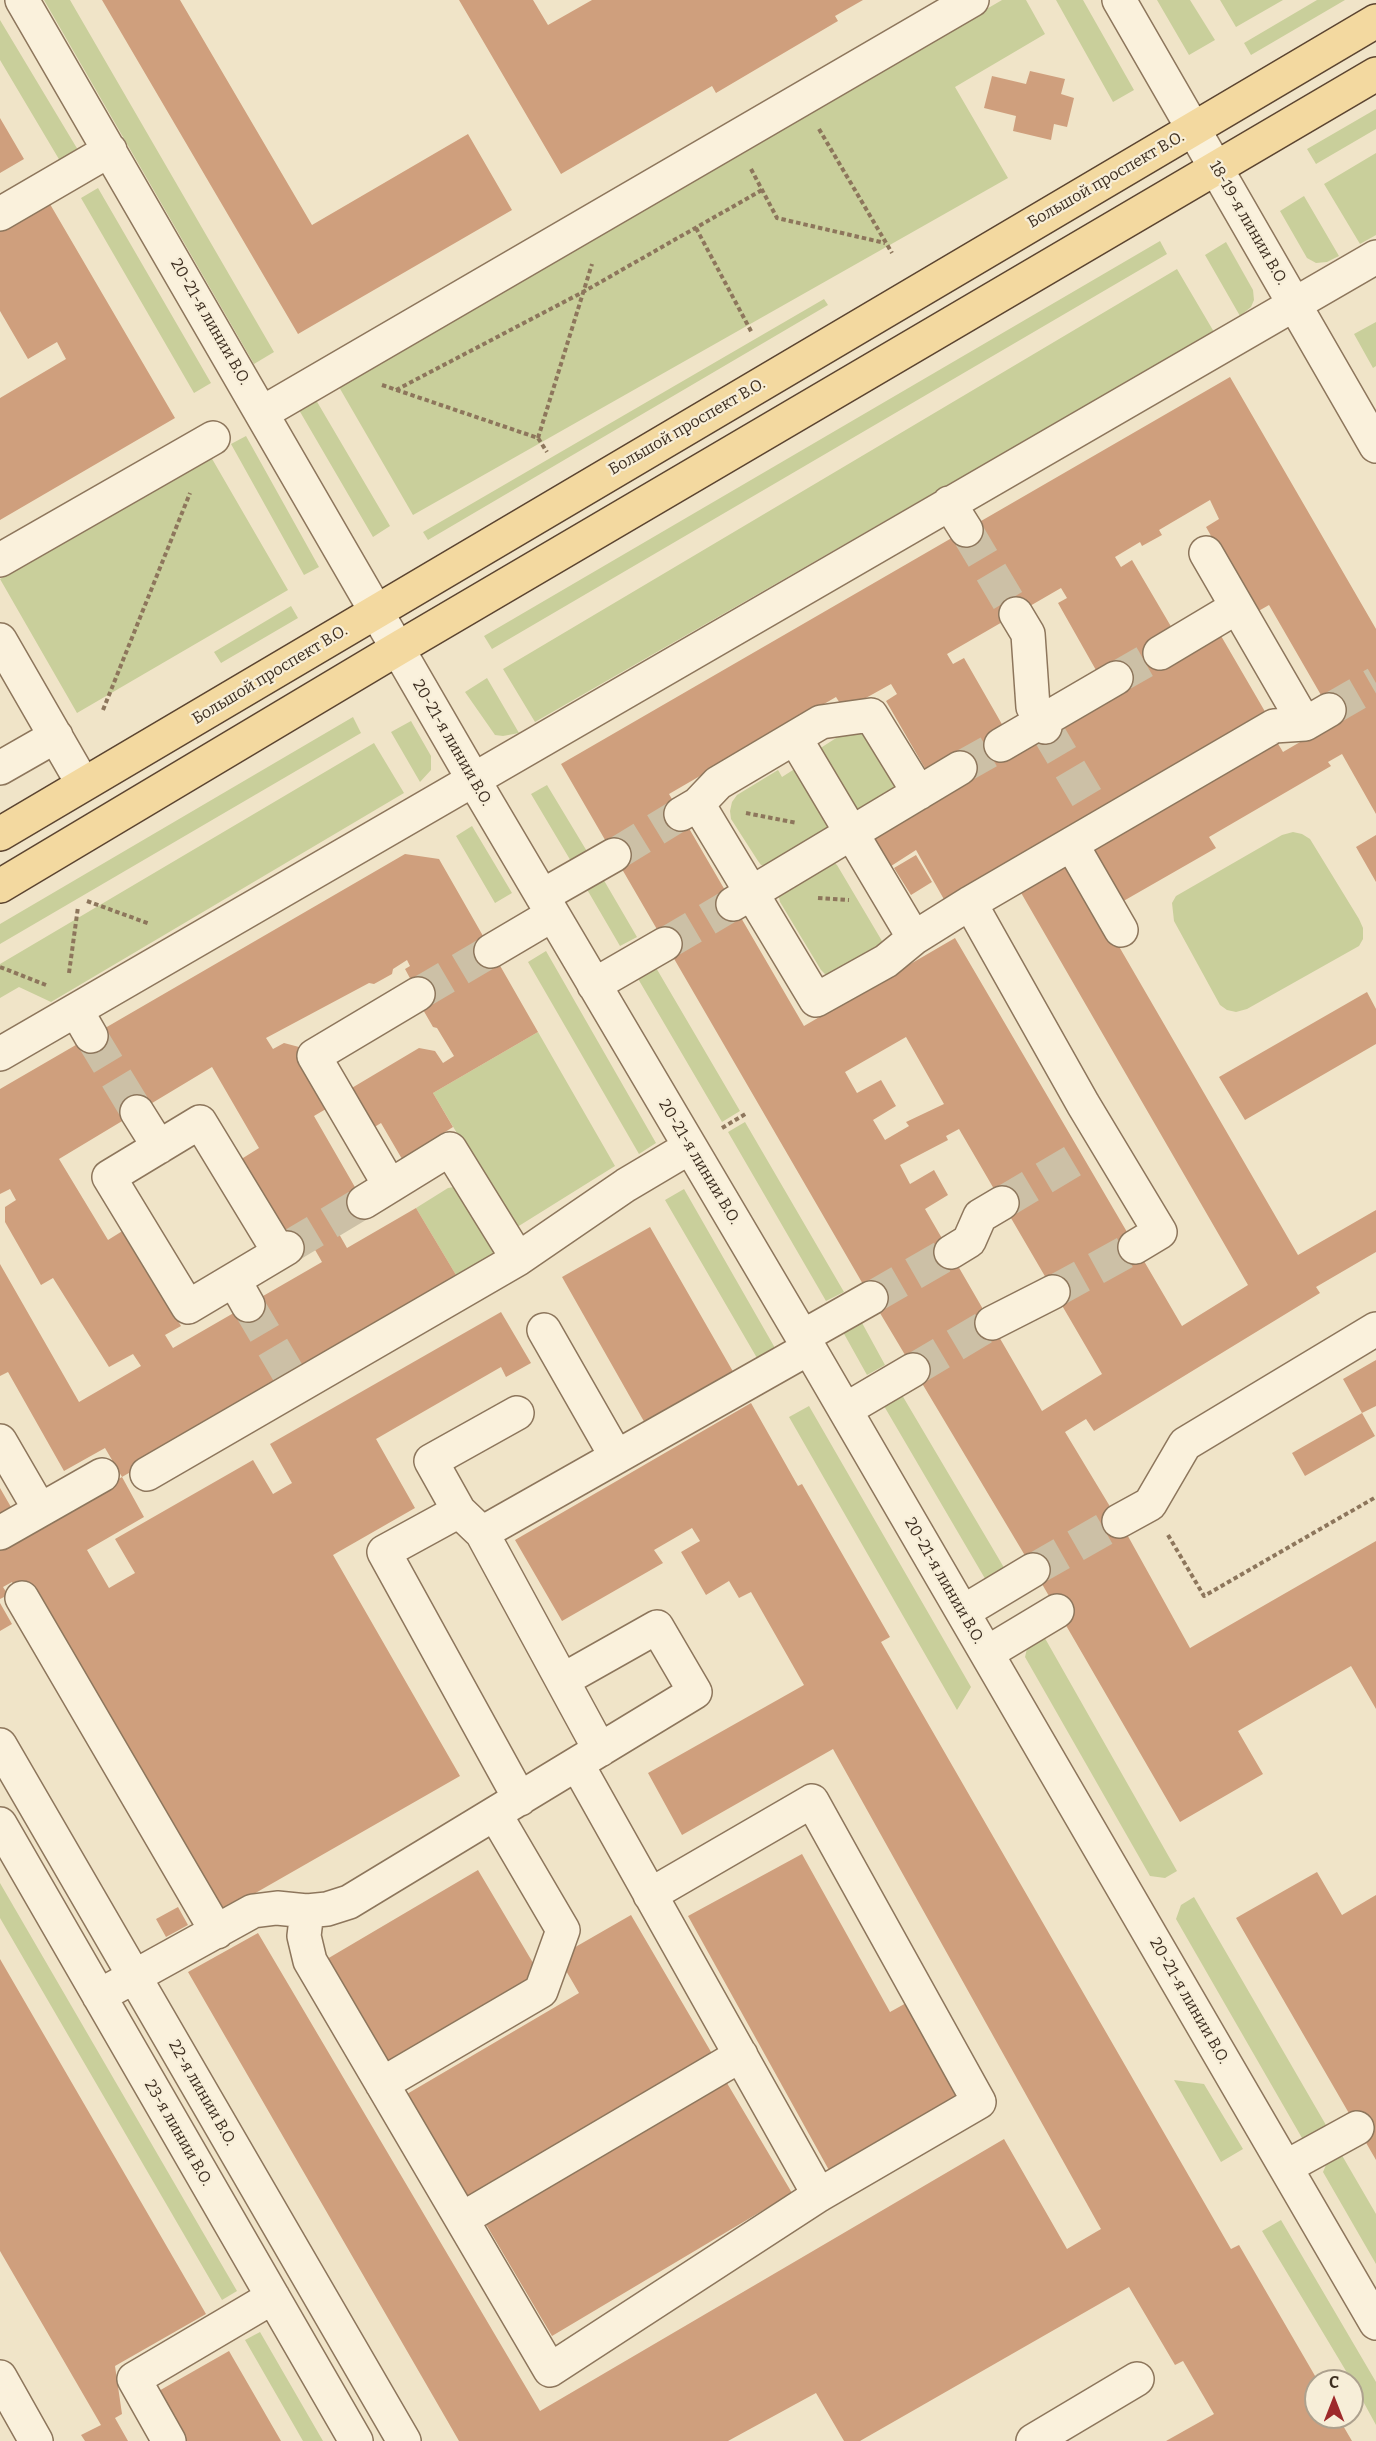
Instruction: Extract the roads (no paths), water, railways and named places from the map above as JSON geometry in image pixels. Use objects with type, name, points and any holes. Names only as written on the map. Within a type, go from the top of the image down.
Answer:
[{"type":"main road","name":"Большой проспект В.О.","points":[[0,834],[1376,21]]},
{"type":"main road","points":[[0,886],[397,649],[1376,74]]},
{"type":"street","name":"20-21-я линии В.О.","points":[[22,0],[397,649],[845,1410],[1376,2323]]},
{"type":"street","points":[[262,412],[972,0]]},
{"type":"street","name":"18-19-я линии В.О.","points":[[1119,0],[1376,446]]},
{"type":"street","points":[[0,214],[110,150]]},
{"type":"street","points":[[0,1054],[78,1013],[474,779],[1376,257]]},
{"type":"street","points":[[0,560],[213,438]]},
{"type":"street","points":[[949,503],[966,530]]},
{"type":"street","points":[[919,793],[871,715],[821,722],[718,783],[689,809],[742,899],[816,1000],[886,961],[914,938],[1072,844],[1100,819],[1274,726],[1317,717],[1238,607],[1206,553]]},
{"type":"street","points":[[1160,653],[1238,607]]},
{"type":"street","points":[[1017,614],[1028,634],[1033,707],[1043,724]]},
{"type":"street","points":[[0,640],[83,784]]},
{"type":"street","points":[[1001,745],[1043,724],[1116,678]]},
{"type":"street","points":[[0,768],[56,736]]},
{"type":"street","points":[[795,738],[914,938]]},
{"type":"street","points":[[742,899],[960,768]]},
{"type":"street","points":[[1072,844],[1121,930]]},
{"type":"street","points":[[491,951],[614,855]]},
{"type":"street","points":[[970,903],[1093,1149],[1160,1232],[1135,1247]]},
{"type":"street","points":[[594,985],[665,944]]},
{"type":"street","points":[[418,994],[314,1056],[377,1194],[450,1149],[518,1259]]},
{"type":"street","points":[[137,1112],[159,1147]]},
{"type":"street","points":[[200,1122],[283,1250],[241,1292],[188,1307],[109,1177],[159,1147],[200,1122]]},
{"type":"street","points":[[147,1474],[293,1383],[518,1259],[626,1185],[690,1147]]},
{"type":"street","points":[[951,1252],[969,1241],[980,1216],[1002,1203]]},
{"type":"street","points":[[992,1323],[1053,1292]]},
{"type":"street","points":[[382,2084],[541,1991],[563,1930],[507,1806],[384,1552],[470,1522],[616,1456],[805,1343],[871,1298]]},
{"type":"street","points":[[1119,1521],[1150,1504],[1185,1444],[1376,1329]]},
{"type":"street","points":[[544,1330],[616,1456]]},
{"type":"street","points":[[845,1410],[913,1370]]},
{"type":"street","points":[[517,1413],[431,1461],[470,1522],[563,1680],[589,1757],[650,1895],[819,2195]]},
{"type":"street","points":[[0,1441],[40,1510]]},
{"type":"street","points":[[0,1533],[102,1475]]},
{"type":"street","points":[[963,1612],[1034,1570]]},
{"type":"street","points":[[22,1598],[217,1932]]},
{"type":"street","points":[[987,1653],[1057,1611]]},
{"type":"street","points":[[99,1996],[253,1911],[278,1908],[307,1911],[327,1910],[349,1902],[695,1692],[657,1627],[563,1680]]},
{"type":"street","name":"22-я линии В.О.","points":[[0,1745],[404,2441]]},
{"type":"street","points":[[307,1911],[304,1936],[310,1961],[550,2370],[819,2195],[979,2102],[812,1801],[650,1895]]},
{"type":"street","name":"23-я линии В.О.","points":[[0,1824],[356,2441]]},
{"type":"street","points":[[462,2219],[741,2055]]},
{"type":"street","points":[[1286,2167],[1357,2128]]},
{"type":"street","points":[[169,2441],[134,2379],[273,2297]]},
{"type":"street","points":[[0,2377],[36,2441]]},
{"type":"street","points":[[1033,2441],[1137,2379]]},
{"type":"tunnel","points":[[966,530],[1016,614]]},
{"type":"tunnel","points":[[1116,678],[1160,653]]},
{"type":"tunnel","points":[[1329,710],[1376,683]]},
{"type":"tunnel","points":[[1045,727],[1096,813]]},
{"type":"tunnel","points":[[960,768],[1001,745]]},
{"type":"tunnel","points":[[614,855],[681,814]]},
{"type":"tunnel","points":[[665,944],[733,904]]},
{"type":"tunnel","points":[[418,994],[491,951]]},
{"type":"tunnel","points":[[91,1036],[137,1112]]},
{"type":"tunnel","points":[[1002,1203],[1081,1156]]},
{"type":"tunnel","points":[[287,1248],[364,1202]]},
{"type":"tunnel","points":[[1053,1292],[1135,1247]]},
{"type":"tunnel","points":[[871,1298],[951,1252]]},
{"type":"tunnel","points":[[248,1305],[291,1378]]},
{"type":"tunnel","points":[[913,1370],[992,1323]]},
{"type":"tunnel","points":[[1033,1570],[1119,1521]]}]
